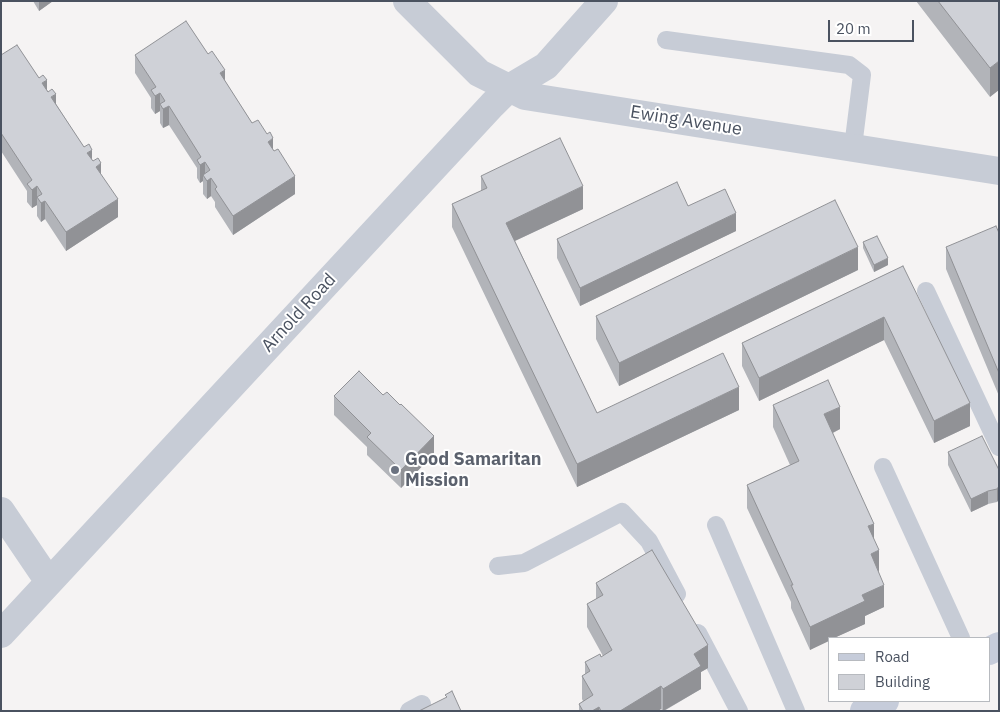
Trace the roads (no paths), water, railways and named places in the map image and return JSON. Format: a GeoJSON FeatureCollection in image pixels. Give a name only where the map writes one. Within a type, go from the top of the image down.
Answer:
{"type":"FeatureCollection","features":[{"type":"Feature","properties":{"kind":"main road"},"geometry":{"type":"LineString","coordinates":[[864,711],[883,702]]}},
{"type":"Feature","properties":{"kind":"street","name":"Ewing Avenue"},"geometry":{"type":"LineString","coordinates":[[407,1],[479,72],[524,96],[999,171]]}},
{"type":"Feature","properties":{"kind":"street","name":"Arnold Road"},"geometry":{"type":"LineString","coordinates":[[1,634],[492,105],[509,88],[546,66],[604,1]]}},
{"type":"Feature","properties":{"kind":"street"},"geometry":{"type":"LineString","coordinates":[[1,510],[48,582]]}},
{"type":"Feature","properties":{"kind":"lane"},"geometry":{"type":"LineString","coordinates":[[666,40],[848,65],[862,75],[853,147]]}},
{"type":"Feature","properties":{"kind":"lane"},"geometry":{"type":"LineString","coordinates":[[926,292],[999,447]]}},
{"type":"Feature","properties":{"kind":"lane"},"geometry":{"type":"LineString","coordinates":[[883,467],[961,637]]}},
{"type":"Feature","properties":{"kind":"lane"},"geometry":{"type":"LineString","coordinates":[[498,566],[524,563],[622,512],[649,541],[739,711]]}},
{"type":"Feature","properties":{"kind":"lane"},"geometry":{"type":"LineString","coordinates":[[716,526],[796,711]]}},
{"type":"Feature","properties":{"kind":"place","name":"Good Samaritan Mission"},"geometry":{"type":"Point","coordinates":[395,470]}}]}
